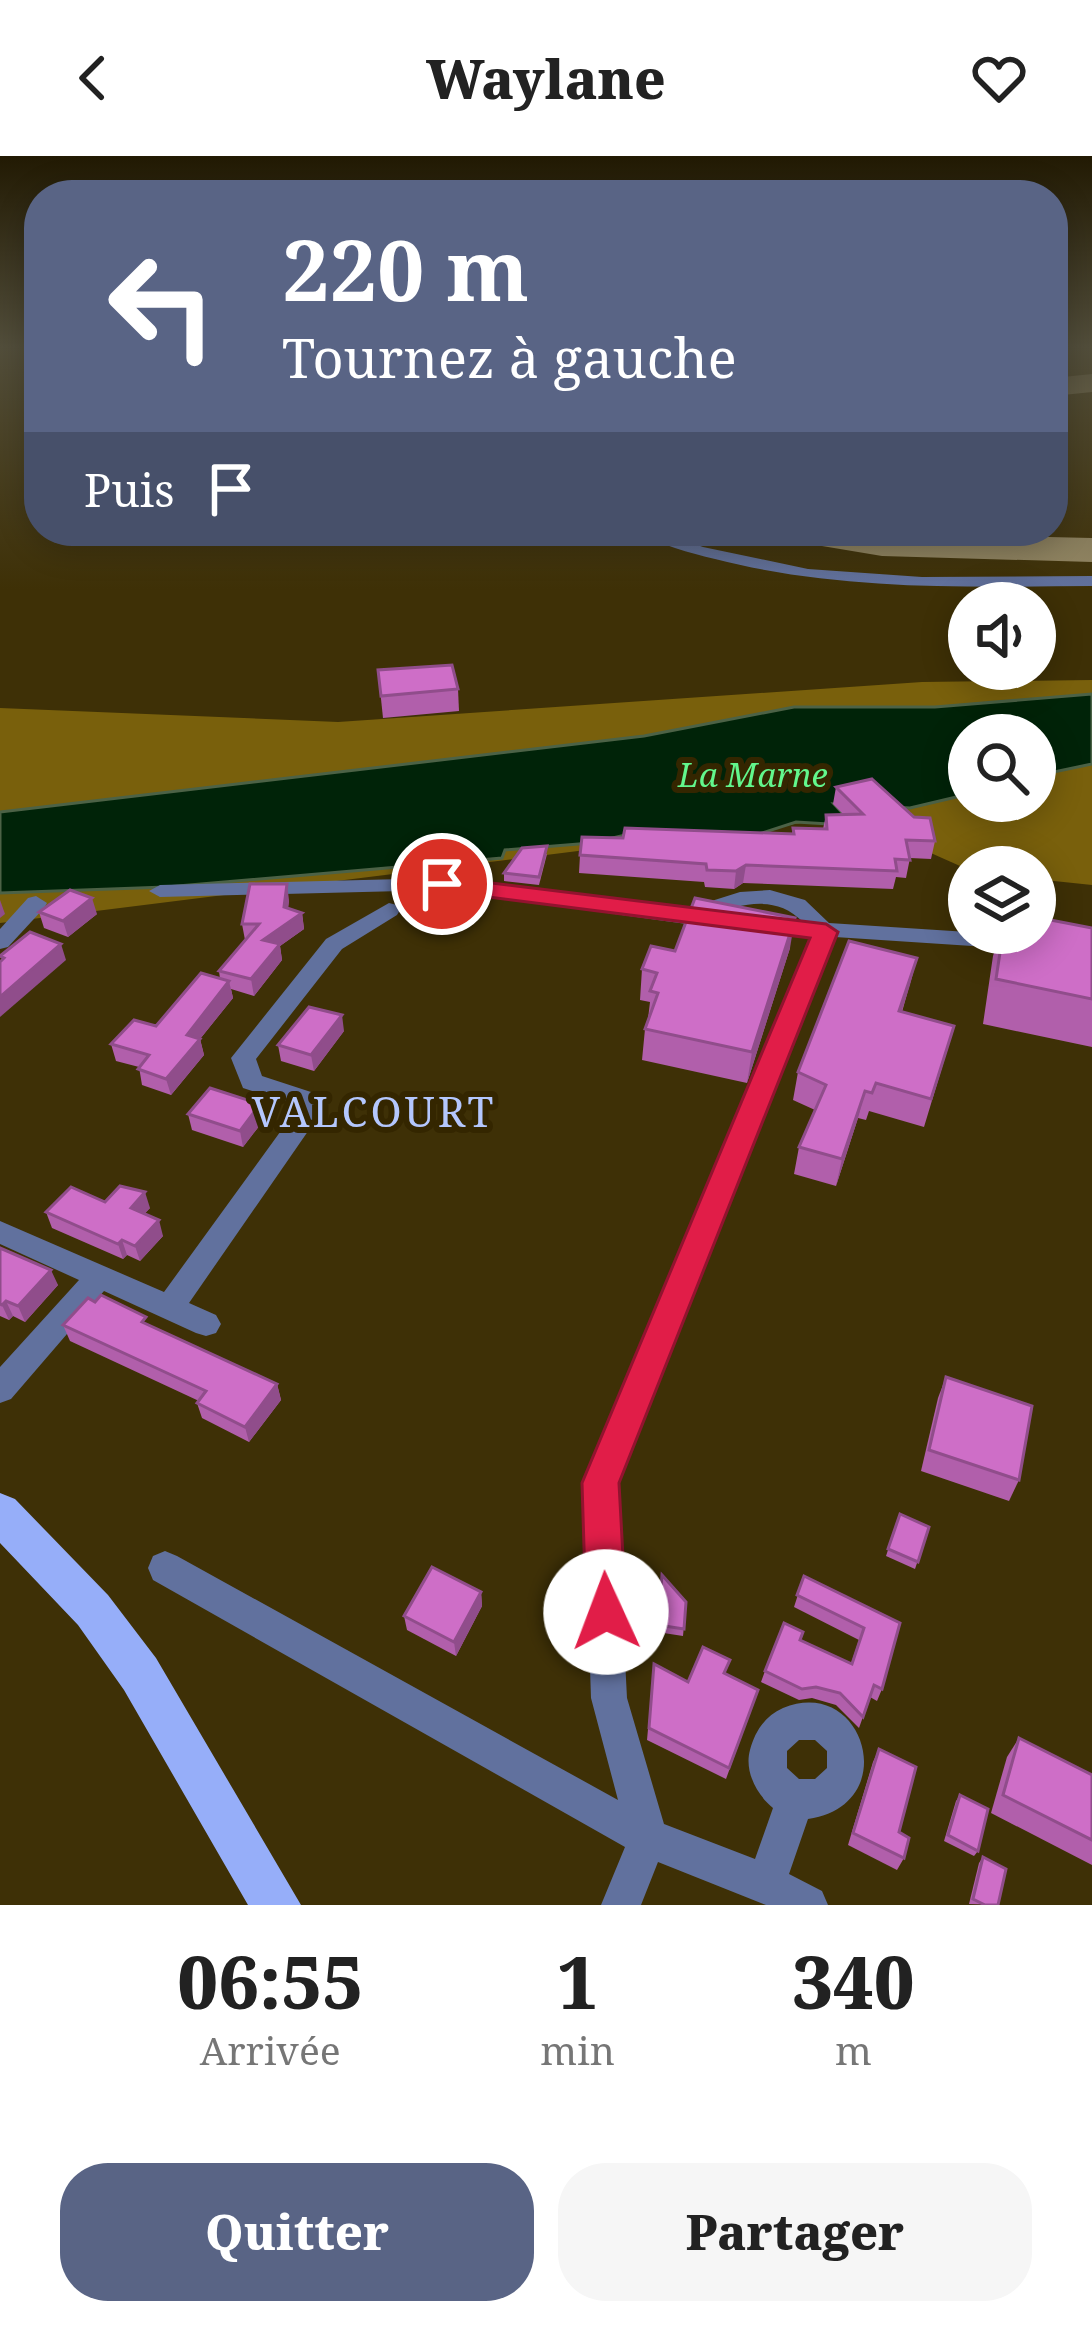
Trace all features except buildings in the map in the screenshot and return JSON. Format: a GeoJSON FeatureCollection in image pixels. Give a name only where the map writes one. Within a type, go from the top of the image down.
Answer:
{"type":"FeatureCollection","features":[{"type":"Feature","properties":{"kind":"main road"},"geometry":{"type":"LineString","coordinates":[[0,1513],[93,1610],[140,1674],[262,1892]]}},
{"type":"Feature","properties":{"kind":"street"},"geometry":{"type":"LineString","coordinates":[[690,546],[751,566],[935,582],[1092,581]]}},
{"type":"Feature","properties":{"kind":"street"},"geometry":{"type":"LineString","coordinates":[[160,891],[442,884],[684,917],[745,898],[770,896],[801,908],[826,932],[1092,947]]}},
{"type":"Feature","properties":{"kind":"street"},"geometry":{"type":"LineString","coordinates":[[0,942],[36,903]]}},
{"type":"Feature","properties":{"kind":"street"},"geometry":{"type":"LineString","coordinates":[[170,1308],[309,1111],[302,1098],[252,1082],[243,1058],[334,944],[389,910]]}},
{"type":"Feature","properties":{"kind":"street"},"geometry":{"type":"LineString","coordinates":[[621,1905],[648,1838],[609,1698],[600,1483],[826,932]]}},
{"type":"Feature","properties":{"kind":"street"},"geometry":{"type":"LineString","coordinates":[[0,1232],[206,1324]]}},
{"type":"Feature","properties":{"kind":"street"},"geometry":{"type":"LineString","coordinates":[[0,1389],[98,1277]]}},
{"type":"Feature","properties":{"kind":"street"},"geometry":{"type":"LineString","coordinates":[[165,1568],[648,1838],[766,1883],[808,1905]]}},
{"type":"Feature","properties":{"kind":"street"},"geometry":{"type":"LineString","coordinates":[[766,1883],[796,1798]]}},
{"type":"Feature","properties":{"kind":"shaded area"},"geometry":{"type":"Polygon","coordinates":[[[1056,680],[1092,680],[1092,885],[1056,881],[1056,846],[948,846],[948,861],[850,817],[0,923],[0,708],[338,722],[922,682],[948,682],[948,690],[1056,690],[1056,680]]]}},
{"type":"Feature","properties":{"kind":"water","name":"La Marne"},"geometry":{"type":"Polygon","coordinates":[[[1092,694],[1092,764],[1056,772],[1056,714],[948,714],[948,799],[910,808],[834,804],[848,819],[829,824],[796,822],[759,834],[634,833],[591,843],[505,850],[502,858],[166,887],[0,893],[0,812],[644,736],[794,707],[935,707],[1092,694]]]}},
{"type":"Feature","properties":{"kind":"taxiway"},"geometry":{"type":"LineString","coordinates":[[952,546],[1092,550]]}},
{"type":"Feature","properties":{"kind":"district","name":"VALCOURT"},"geometry":{"type":"Point","coordinates":[374,1112]}},
{"type":"Feature","properties":{"kind":"route"},"geometry":{"type":"LineString","coordinates":[[442,884],[826,932],[600,1483],[606,1612]]}}]}
